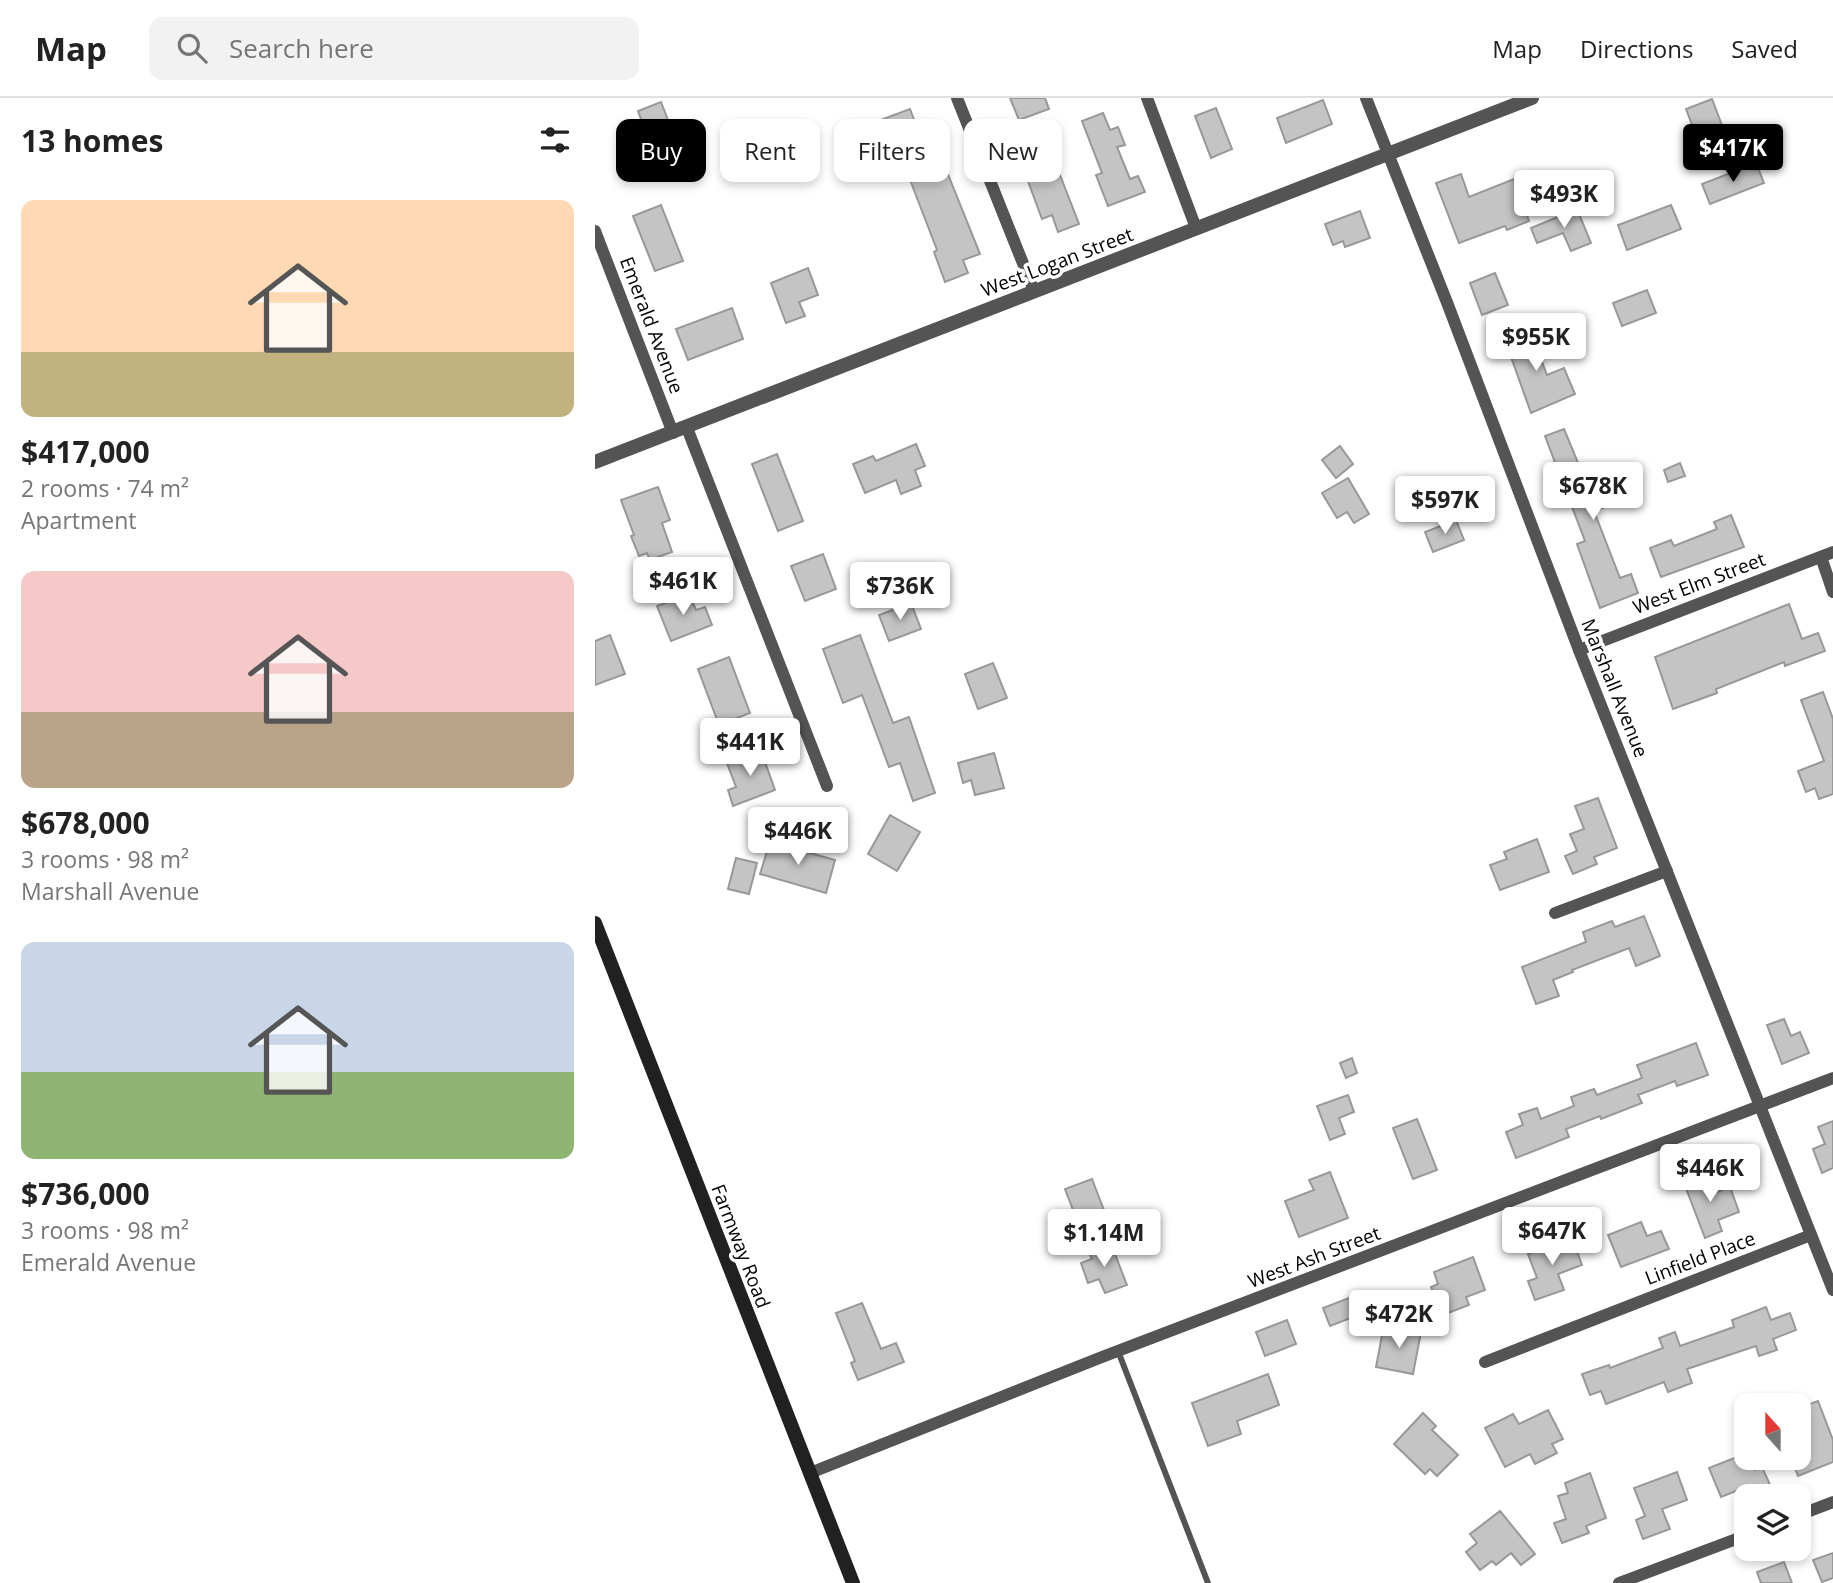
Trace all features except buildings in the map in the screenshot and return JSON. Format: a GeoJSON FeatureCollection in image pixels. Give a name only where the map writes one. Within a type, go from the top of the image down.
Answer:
{"type":"FeatureCollection","features":[{"type":"Feature","properties":{"kind":"main road","name":"Farmway Road"},"geometry":{"type":"LineString","coordinates":[[595,923],[853,1583]]}},
{"type":"Feature","properties":{"kind":"street"},"geometry":{"type":"LineString","coordinates":[[957,98],[1034,291]]}},
{"type":"Feature","properties":{"kind":"street"},"geometry":{"type":"LineString","coordinates":[[1147,98],[1196,228]]}},
{"type":"Feature","properties":{"kind":"street","name":"Marshall Avenue"},"geometry":{"type":"LineString","coordinates":[[1366,98],[1579,650],[1833,1290]]}},
{"type":"Feature","properties":{"kind":"street","name":"West Logan Street"},"geometry":{"type":"LineString","coordinates":[[595,462],[1532,98]]}},
{"type":"Feature","properties":{"kind":"street","name":"Emerald Avenue"},"geometry":{"type":"LineString","coordinates":[[595,231],[827,786]]}},
{"type":"Feature","properties":{"kind":"street"},"geometry":{"type":"LineString","coordinates":[[1827,555],[1833,592]]}},
{"type":"Feature","properties":{"kind":"street","name":"West Elm Street"},"geometry":{"type":"LineString","coordinates":[[1579,650],[1827,555]]}},
{"type":"Feature","properties":{"kind":"street"},"geometry":{"type":"LineString","coordinates":[[1555,913],[1667,871]]}},
{"type":"Feature","properties":{"kind":"street","name":"West Ash Street"},"geometry":{"type":"LineString","coordinates":[[810,1473],[1118,1351],[1833,1079]]}},
{"type":"Feature","properties":{"kind":"street","name":"Linfield Place"},"geometry":{"type":"LineString","coordinates":[[1485,1362],[1811,1235]]}},
{"type":"Feature","properties":{"kind":"street"},"geometry":{"type":"LineString","coordinates":[[1811,1510],[1833,1502]]}},
{"type":"Feature","properties":{"kind":"street"},"geometry":{"type":"LineString","coordinates":[[1619,1583],[1734,1540]]}},
{"type":"Feature","properties":{"kind":"lane"},"geometry":{"type":"LineString","coordinates":[[1118,1351],[1208,1583]]}}]}
